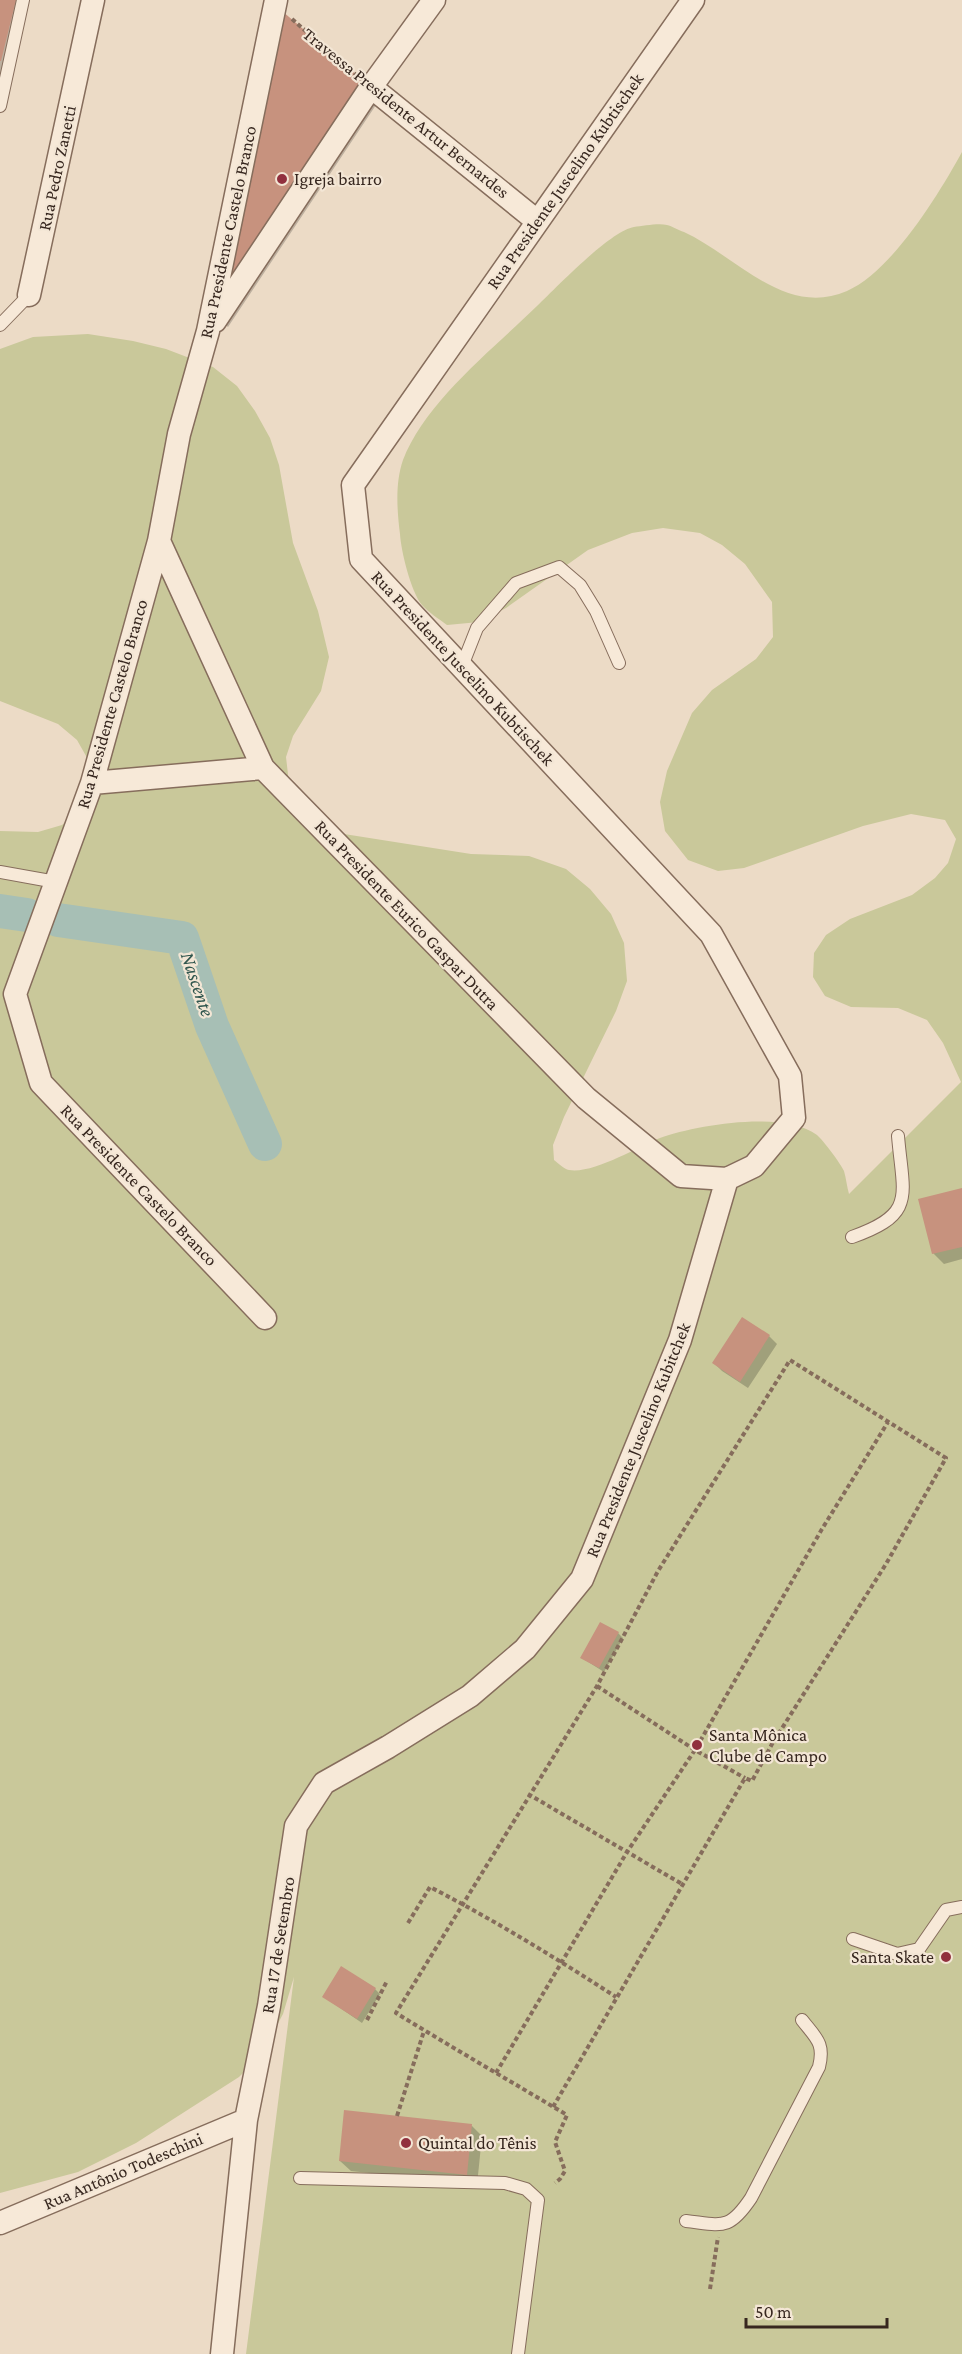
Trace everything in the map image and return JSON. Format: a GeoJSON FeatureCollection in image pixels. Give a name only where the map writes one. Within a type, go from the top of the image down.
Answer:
{"type":"FeatureCollection","features":[{"type":"Feature","properties":{"kind":"street","name":"Rua Pedro Zanetti"},"geometry":{"type":"LineString","coordinates":[[29,295],[93,0]]}},
{"type":"Feature","properties":{"kind":"street"},"geometry":{"type":"LineString","coordinates":[[208,331],[371,87],[434,0]]}},
{"type":"Feature","properties":{"kind":"street","name":"Rua Presidente Juscelino Kubtischek"},"geometry":{"type":"LineString","coordinates":[[681,1176],[727,1179],[754,1166],[794,1118],[790,1076],[711,934],[361,560],[353,485],[693,0]]}},
{"type":"Feature","properties":{"kind":"street","name":"Rua Presidente Castelo Branco"},"geometry":{"type":"LineString","coordinates":[[265,1318],[41,1083],[15,994],[92,783],[159,541],[179,434],[208,331],[275,2]]}},
{"type":"Feature","properties":{"kind":"street","name":"Travessa Presidente Artur Bernardes"},"geometry":{"type":"LineString","coordinates":[[371,87],[537,221]]}},
{"type":"Feature","properties":{"kind":"street","name":"Rua Presidente Eurico Gaspar Dutra"},"geometry":{"type":"LineString","coordinates":[[159,541],[263,768],[585,1098],[681,1176]]}},
{"type":"Feature","properties":{"kind":"street"},"geometry":{"type":"LineString","coordinates":[[92,783],[263,768]]}},
{"type":"Feature","properties":{"kind":"street","name":"Rua Presidente Juscelino Kubitchek"},"geometry":{"type":"LineString","coordinates":[[525,1648],[582,1579],[680,1340],[727,1179]]}},
{"type":"Feature","properties":{"kind":"street","name":"Rua 17 de Setembro"},"geometry":{"type":"LineString","coordinates":[[222,2354],[246,2120],[269,2006],[296,1826],[324,1784],[470,1696],[525,1648]]}},
{"type":"Feature","properties":{"kind":"street","name":"Rua Antônio Todeschini"},"geometry":{"type":"LineString","coordinates":[[0,2223],[246,2120]]}},
{"type":"Feature","properties":{"kind":"lane"},"geometry":{"type":"LineString","coordinates":[[0,106],[23,0]]}},
{"type":"Feature","properties":{"kind":"lane","name":"Rua Pedro Zanetti"},"geometry":{"type":"LineString","coordinates":[[0,325],[29,295]]}},
{"type":"Feature","properties":{"kind":"lane"},"geometry":{"type":"LineString","coordinates":[[462,666],[477,628],[516,583],[559,567],[580,585],[596,611],[619,663]]}},
{"type":"Feature","properties":{"kind":"lane"},"geometry":{"type":"LineString","coordinates":[[0,872],[56,882]]}},
{"type":"Feature","properties":{"kind":"lane"},"geometry":{"type":"LineString","coordinates":[[852,1237],[874,1229],[894,1217],[903,1200],[898,1136]]}},
{"type":"Feature","properties":{"kind":"lane"},"geometry":{"type":"LineString","coordinates":[[853,1940],[897,1954],[919,1949],[946,1910],[962,1907]]}},
{"type":"Feature","properties":{"kind":"lane"},"geometry":{"type":"LineString","coordinates":[[687,2221],[730,2223],[740,2215],[751,2198],[819,2067],[822,2052],[818,2041],[802,2020]]}},
{"type":"Feature","properties":{"kind":"lane"},"geometry":{"type":"LineString","coordinates":[[300,2178],[505,2183],[526,2189],[538,2200],[518,2354]]}},
{"type":"Feature","properties":{"kind":"path","name":"Travessa Presidente Artur Bernardes"},"geometry":{"type":"LineString","coordinates":[[275,2],[371,87]]}},
{"type":"Feature","properties":{"kind":"path"},"geometry":{"type":"LineString","coordinates":[[555,2183],[565,2171],[555,2142],[567,2115],[396,2013],[528,1794],[597,1686],[658,1571],[790,1360],[946,1458],[886,1564],[772,1744],[752,1781],[696,1750],[597,1686]]}},
{"type":"Feature","properties":{"kind":"path"},"geometry":{"type":"LineString","coordinates":[[496,2073],[627,1852],[696,1750],[822,1529],[888,1422]]}},
{"type":"Feature","properties":{"kind":"path"},"geometry":{"type":"LineString","coordinates":[[553,2107],[745,1778]]}},
{"type":"Feature","properties":{"kind":"path"},"geometry":{"type":"LineString","coordinates":[[528,1794],[682,1884]]}},
{"type":"Feature","properties":{"kind":"path"},"geometry":{"type":"LineString","coordinates":[[408,1923],[430,1887],[562,1962],[616,1997]]}},
{"type":"Feature","properties":{"kind":"path"},"geometry":{"type":"LineString","coordinates":[[367,2020],[387,1981]]}},
{"type":"Feature","properties":{"kind":"path"},"geometry":{"type":"LineString","coordinates":[[397,2116],[424,2031]]}},
{"type":"Feature","properties":{"kind":"path"},"geometry":{"type":"LineString","coordinates":[[710,2289],[719,2224]]}},
{"type":"Feature","properties":{"kind":"green space"},"geometry":{"type":"Polygon","coordinates":[[[962,152],[962,2354],[246,2354],[294,1977],[283,2014],[261,2055],[239,2077],[136,2143],[78,2172],[0,2193],[0,831],[38,832],[62,825],[84,805],[90,763],[77,740],[58,724],[0,701],[0,349],[33,337],[88,334],[133,341],[166,349],[213,367],[237,386],[255,411],[270,438],[279,465],[293,543],[318,611],[329,657],[321,691],[293,736],[286,757],[289,783],[326,825],[344,834],[471,854],[529,856],[566,869],[590,889],[611,914],[624,943],[627,981],[616,1011],[564,1117],[553,1145],[554,1160],[569,1170],[579,1170],[603,1164],[676,1133],[740,1122],[784,1123],[802,1127],[820,1138],[844,1171],[849,1194],[961,1082],[943,1043],[927,1020],[898,1008],[851,1007],[825,996],[813,977],[814,953],[826,935],[850,919],[912,895],[935,878],[948,863],[956,839],[945,820],[911,814],[863,826],[744,868],[718,871],[688,860],[665,831],[660,802],[667,771],[692,713],[712,690],[756,659],[773,637],[772,602],[745,564],[722,545],[700,533],[663,528],[632,533],[588,550],[506,608],[479,622],[447,625],[422,605],[410,581],[401,541],[398,487],[403,460],[413,438],[443,397],[481,358],[611,238],[634,227],[659,224],[669,226],[684,232],[782,291],[803,297],[824,297],[847,291],[881,267],[913,230],[941,189],[962,152]]]}},
{"type":"Feature","properties":{"kind":"building"},"geometry":{"type":"Polygon","coordinates":[[[0,0],[16,0],[1,61],[0,61],[0,0]]]}},
{"type":"Feature","properties":{"kind":"building"},"geometry":{"type":"Polygon","coordinates":[[[275,5],[371,87],[217,318],[275,5]]]}},
{"type":"Feature","properties":{"kind":"building"},"geometry":{"type":"Polygon","coordinates":[[[962,1188],[962,1247],[932,1254],[918,1199],[962,1188]]]}},
{"type":"Feature","properties":{"kind":"building"},"geometry":{"type":"Polygon","coordinates":[[[742,1317],[770,1335],[740,1382],[712,1363],[742,1317]]]}},
{"type":"Feature","properties":{"kind":"building"},"geometry":{"type":"Polygon","coordinates":[[[600,1622],[619,1632],[599,1668],[580,1658],[600,1622]]]}},
{"type":"Feature","properties":{"kind":"building"},"geometry":{"type":"Polygon","coordinates":[[[341,1966],[376,1988],[357,2019],[322,1997],[341,1966]]]}},
{"type":"Feature","properties":{"kind":"building","name":"Quintal do Tênis"},"geometry":{"type":"Polygon","coordinates":[[[344,2110],[472,2124],[467,2175],[339,2161],[344,2110]]]}},
{"type":"Feature","properties":{"kind":"waterway","name":"Nascente"},"geometry":{"type":"LineString","coordinates":[[0,911],[27,915]]}},
{"type":"Feature","properties":{"kind":"waterway","name":"Nascente"},"geometry":{"type":"LineString","coordinates":[[58,920],[182,938],[212,1026],[265,1144]]}},
{"type":"Feature","properties":{"kind":"place","name":"Igreja bairro"},"geometry":{"type":"Point","coordinates":[282,179]}},
{"type":"Feature","properties":{"kind":"place","name":"Santa Mônica Clube de Campo"},"geometry":{"type":"Point","coordinates":[697,1745]}},
{"type":"Feature","properties":{"kind":"place","name":"Santa Skate"},"geometry":{"type":"Point","coordinates":[946,1957]}},
{"type":"Feature","properties":{"kind":"place","name":"Quintal do Tênis"},"geometry":{"type":"Point","coordinates":[406,2143]}}]}
